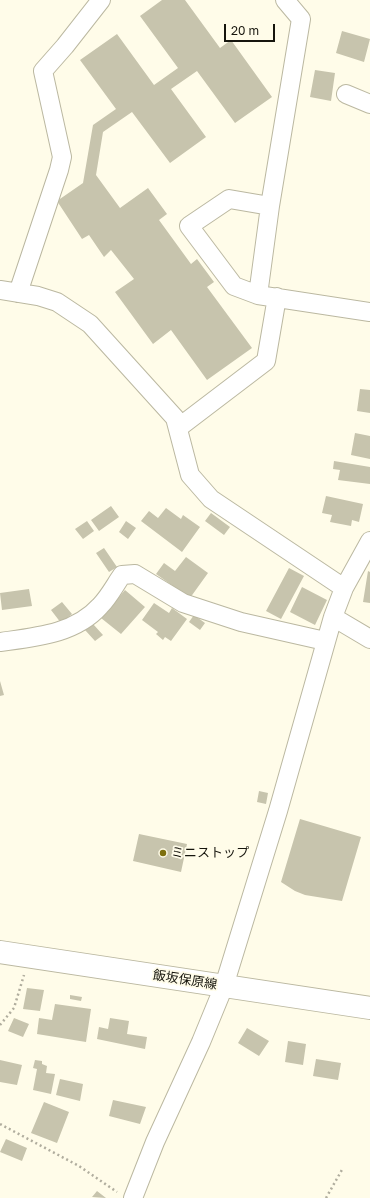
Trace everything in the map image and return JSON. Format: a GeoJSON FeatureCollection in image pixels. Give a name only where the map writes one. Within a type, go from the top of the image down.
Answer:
{"type":"FeatureCollection","features":[{"type":"Feature","properties":{"kind":"main road","name":"飯坂保原線"},"geometry":{"type":"LineString","coordinates":[[0,952],[370,1008]]}},
{"type":"Feature","properties":{"kind":"street"},"geometry":{"type":"LineString","coordinates":[[18,293],[62,158],[43,71],[65,46],[101,0]]}},
{"type":"Feature","properties":{"kind":"street"},"geometry":{"type":"LineString","coordinates":[[258,295],[270,206],[301,19],[284,0]]}},
{"type":"Feature","properties":{"kind":"street"},"geometry":{"type":"LineString","coordinates":[[346,94],[370,104]]}},
{"type":"Feature","properties":{"kind":"street"},"geometry":{"type":"LineString","coordinates":[[270,206],[229,199],[189,226],[234,286],[258,295],[370,312]]}},
{"type":"Feature","properties":{"kind":"street"},"geometry":{"type":"LineString","coordinates":[[0,290],[38,296],[56,302],[90,324],[175,418],[190,475],[212,499],[344,588]]}},
{"type":"Feature","properties":{"kind":"street"},"geometry":{"type":"LineString","coordinates":[[178,428],[266,361],[277,297]]}},
{"type":"Feature","properties":{"kind":"street"},"geometry":{"type":"LineString","coordinates":[[126,1196],[155,1142],[201,1042],[224,986],[278,811],[325,641],[344,588],[370,541]]}},
{"type":"Feature","properties":{"kind":"street"},"geometry":{"type":"LineString","coordinates":[[0,642],[42,636],[80,624],[101,606],[122,575],[135,574],[183,603],[241,622],[325,641]]}},
{"type":"Feature","properties":{"kind":"street"},"geometry":{"type":"LineString","coordinates":[[333,617],[370,639]]}},
{"type":"Feature","properties":{"kind":"path"},"geometry":{"type":"LineString","coordinates":[[0,1025],[14,1008],[20,986],[32,956]]}},
{"type":"Feature","properties":{"kind":"path"},"geometry":{"type":"LineString","coordinates":[[0,1124],[79,1166],[126,1196]]}},
{"type":"Feature","properties":{"kind":"path"},"geometry":{"type":"LineString","coordinates":[[326,1198],[344,1168]]}},
{"type":"Feature","properties":{"kind":"building"},"geometry":{"type":"Polygon","coordinates":[[[162,0],[185,0],[220,48],[231,40],[272,97],[235,123],[197,71],[171,89],[206,137],[170,163],[132,112],[103,132],[96,175],[120,208],[148,188],[167,214],[159,220],[191,264],[197,259],[214,282],[207,287],[252,348],[207,380],[171,330],[153,344],[115,292],[134,279],[111,250],[104,257],[89,235],[82,239],[57,201],[83,183],[93,125],[116,109],[80,60],[117,34],[154,85],[178,68],[140,16],[162,0]]]}},
{"type":"Feature","properties":{"kind":"building"},"geometry":{"type":"Polygon","coordinates":[[[342,31],[370,39],[364,62],[336,53],[342,31]]]}},
{"type":"Feature","properties":{"kind":"building"},"geometry":{"type":"Polygon","coordinates":[[[315,70],[335,73],[331,101],[310,97],[315,70]]]}},
{"type":"Feature","properties":{"kind":"building"},"geometry":{"type":"Polygon","coordinates":[[[360,389],[370,390],[370,413],[357,411],[360,389]]]}},
{"type":"Feature","properties":{"kind":"building"},"geometry":{"type":"Polygon","coordinates":[[[355,433],[370,436],[370,459],[351,455],[355,433]]]}},
{"type":"Feature","properties":{"kind":"building"},"geometry":{"type":"Polygon","coordinates":[[[334,461],[370,467],[370,484],[338,480],[340,470],[333,469],[334,461]]]}},
{"type":"Feature","properties":{"kind":"building"},"geometry":{"type":"Polygon","coordinates":[[[326,496],[363,504],[359,522],[352,520],[351,526],[330,522],[332,515],[322,513],[326,496]]]}},
{"type":"Feature","properties":{"kind":"building"},"geometry":{"type":"Polygon","coordinates":[[[111,506],[119,517],[99,531],[91,520],[111,506]]]}},
{"type":"Feature","properties":{"kind":"building"},"geometry":{"type":"Polygon","coordinates":[[[166,508],[181,519],[183,515],[200,527],[182,552],[141,521],[149,511],[158,518],[166,508]]]}},
{"type":"Feature","properties":{"kind":"building"},"geometry":{"type":"Polygon","coordinates":[[[211,513],[230,527],[224,535],[205,521],[211,513]]]}},
{"type":"Feature","properties":{"kind":"building"},"geometry":{"type":"Polygon","coordinates":[[[87,521],[94,531],[83,539],[75,529],[87,521]]]}},
{"type":"Feature","properties":{"kind":"building"},"geometry":{"type":"Polygon","coordinates":[[[126,521],[136,528],[128,539],[119,532],[126,521]]]}},
{"type":"Feature","properties":{"kind":"building"},"geometry":{"type":"Polygon","coordinates":[[[104,548],[117,567],[109,572],[96,553],[104,548]]]}},
{"type":"Feature","properties":{"kind":"building"},"geometry":{"type":"Polygon","coordinates":[[[186,557],[208,573],[190,598],[156,574],[164,563],[175,571],[186,557]]]}},
{"type":"Feature","properties":{"kind":"building"},"geometry":{"type":"Polygon","coordinates":[[[289,568],[304,576],[281,619],[266,611],[289,568]]]}},
{"type":"Feature","properties":{"kind":"building"},"geometry":{"type":"Polygon","coordinates":[[[368,571],[370,572],[370,603],[363,602],[368,571]]]}},
{"type":"Feature","properties":{"kind":"building"},"geometry":{"type":"Polygon","coordinates":[[[302,587],[327,600],[315,625],[290,612],[302,587]]]}},
{"type":"Feature","properties":{"kind":"building"},"geometry":{"type":"Polygon","coordinates":[[[29,589],[32,606],[2,610],[0,593],[29,589]]]}},
{"type":"Feature","properties":{"kind":"building"},"geometry":{"type":"Polygon","coordinates":[[[125,590],[145,607],[121,634],[101,618],[125,590]]]}},
{"type":"Feature","properties":{"kind":"building"},"geometry":{"type":"Polygon","coordinates":[[[62,602],[72,614],[61,623],[51,610],[62,602]]]}},
{"type":"Feature","properties":{"kind":"building"},"geometry":{"type":"Polygon","coordinates":[[[154,603],[169,613],[172,608],[187,619],[171,641],[165,637],[163,640],[156,634],[158,632],[142,620],[154,603]]]}},
{"type":"Feature","properties":{"kind":"building"},"geometry":{"type":"Polygon","coordinates":[[[194,615],[205,623],[200,630],[189,622],[194,615]]]}},
{"type":"Feature","properties":{"kind":"building"},"geometry":{"type":"Polygon","coordinates":[[[93,624],[103,635],[95,641],[85,630],[93,624]]]}},
{"type":"Feature","properties":{"kind":"building"},"geometry":{"type":"Polygon","coordinates":[[[0,681],[4,695],[0,696],[0,681]]]}},
{"type":"Feature","properties":{"kind":"building"},"geometry":{"type":"Polygon","coordinates":[[[259,791],[268,793],[266,804],[257,802],[259,791]]]}},
{"type":"Feature","properties":{"kind":"building"},"geometry":{"type":"Polygon","coordinates":[[[300,819],[361,837],[342,901],[305,895],[295,891],[281,882],[300,819]]]}},
{"type":"Feature","properties":{"kind":"building"},"geometry":{"type":"Polygon","coordinates":[[[139,834],[187,844],[181,872],[133,861],[139,834]]]}},
{"type":"Feature","properties":{"kind":"building"},"geometry":{"type":"Polygon","coordinates":[[[27,988],[44,990],[40,1011],[23,1009],[27,988]]]}},
{"type":"Feature","properties":{"kind":"building"},"geometry":{"type":"Polygon","coordinates":[[[70,995],[82,997],[81,1001],[70,999],[70,995]]]}},
{"type":"Feature","properties":{"kind":"building"},"geometry":{"type":"Polygon","coordinates":[[[55,1004],[91,1009],[86,1042],[37,1034],[39,1018],[52,1020],[55,1004]]]}},
{"type":"Feature","properties":{"kind":"building"},"geometry":{"type":"Polygon","coordinates":[[[14,1018],[29,1024],[23,1037],[8,1031],[14,1018]]]}},
{"type":"Feature","properties":{"kind":"building"},"geometry":{"type":"Polygon","coordinates":[[[110,1018],[129,1021],[127,1034],[147,1037],[145,1049],[97,1039],[99,1027],[108,1029],[110,1018]]]}},
{"type":"Feature","properties":{"kind":"building"},"geometry":{"type":"Polygon","coordinates":[[[247,1028],[269,1041],[259,1056],[238,1043],[247,1028]]]}},
{"type":"Feature","properties":{"kind":"building"},"geometry":{"type":"Polygon","coordinates":[[[288,1041],[306,1044],[303,1065],[285,1062],[288,1041]]]}},
{"type":"Feature","properties":{"kind":"building"},"geometry":{"type":"Polygon","coordinates":[[[316,1059],[341,1063],[338,1080],[313,1076],[316,1059]]]}},
{"type":"Feature","properties":{"kind":"building"},"geometry":{"type":"Polygon","coordinates":[[[0,1060],[22,1065],[17,1085],[0,1082],[0,1060]]]}},
{"type":"Feature","properties":{"kind":"building"},"geometry":{"type":"Polygon","coordinates":[[[35,1060],[42,1061],[42,1064],[47,1066],[46,1073],[55,1074],[51,1094],[33,1090],[37,1069],[33,1068],[35,1060]]]}},
{"type":"Feature","properties":{"kind":"building"},"geometry":{"type":"Polygon","coordinates":[[[60,1079],[83,1084],[80,1101],[56,1095],[60,1079]]]}},
{"type":"Feature","properties":{"kind":"building"},"geometry":{"type":"Polygon","coordinates":[[[113,1100],[146,1107],[140,1124],[109,1116],[113,1100]]]}},
{"type":"Feature","properties":{"kind":"building"},"geometry":{"type":"Polygon","coordinates":[[[44,1102],[69,1112],[57,1143],[31,1133],[44,1102]]]}},
{"type":"Feature","properties":{"kind":"building"},"geometry":{"type":"Polygon","coordinates":[[[6,1139],[27,1148],[22,1161],[0,1152],[6,1139]]]}},
{"type":"Feature","properties":{"kind":"building"},"geometry":{"type":"Polygon","coordinates":[[[97,1191],[106,1198],[92,1197],[97,1191]]]}},
{"type":"Feature","properties":{"kind":"place","name":"ミニストップ"},"geometry":{"type":"Point","coordinates":[163,853]}}]}
